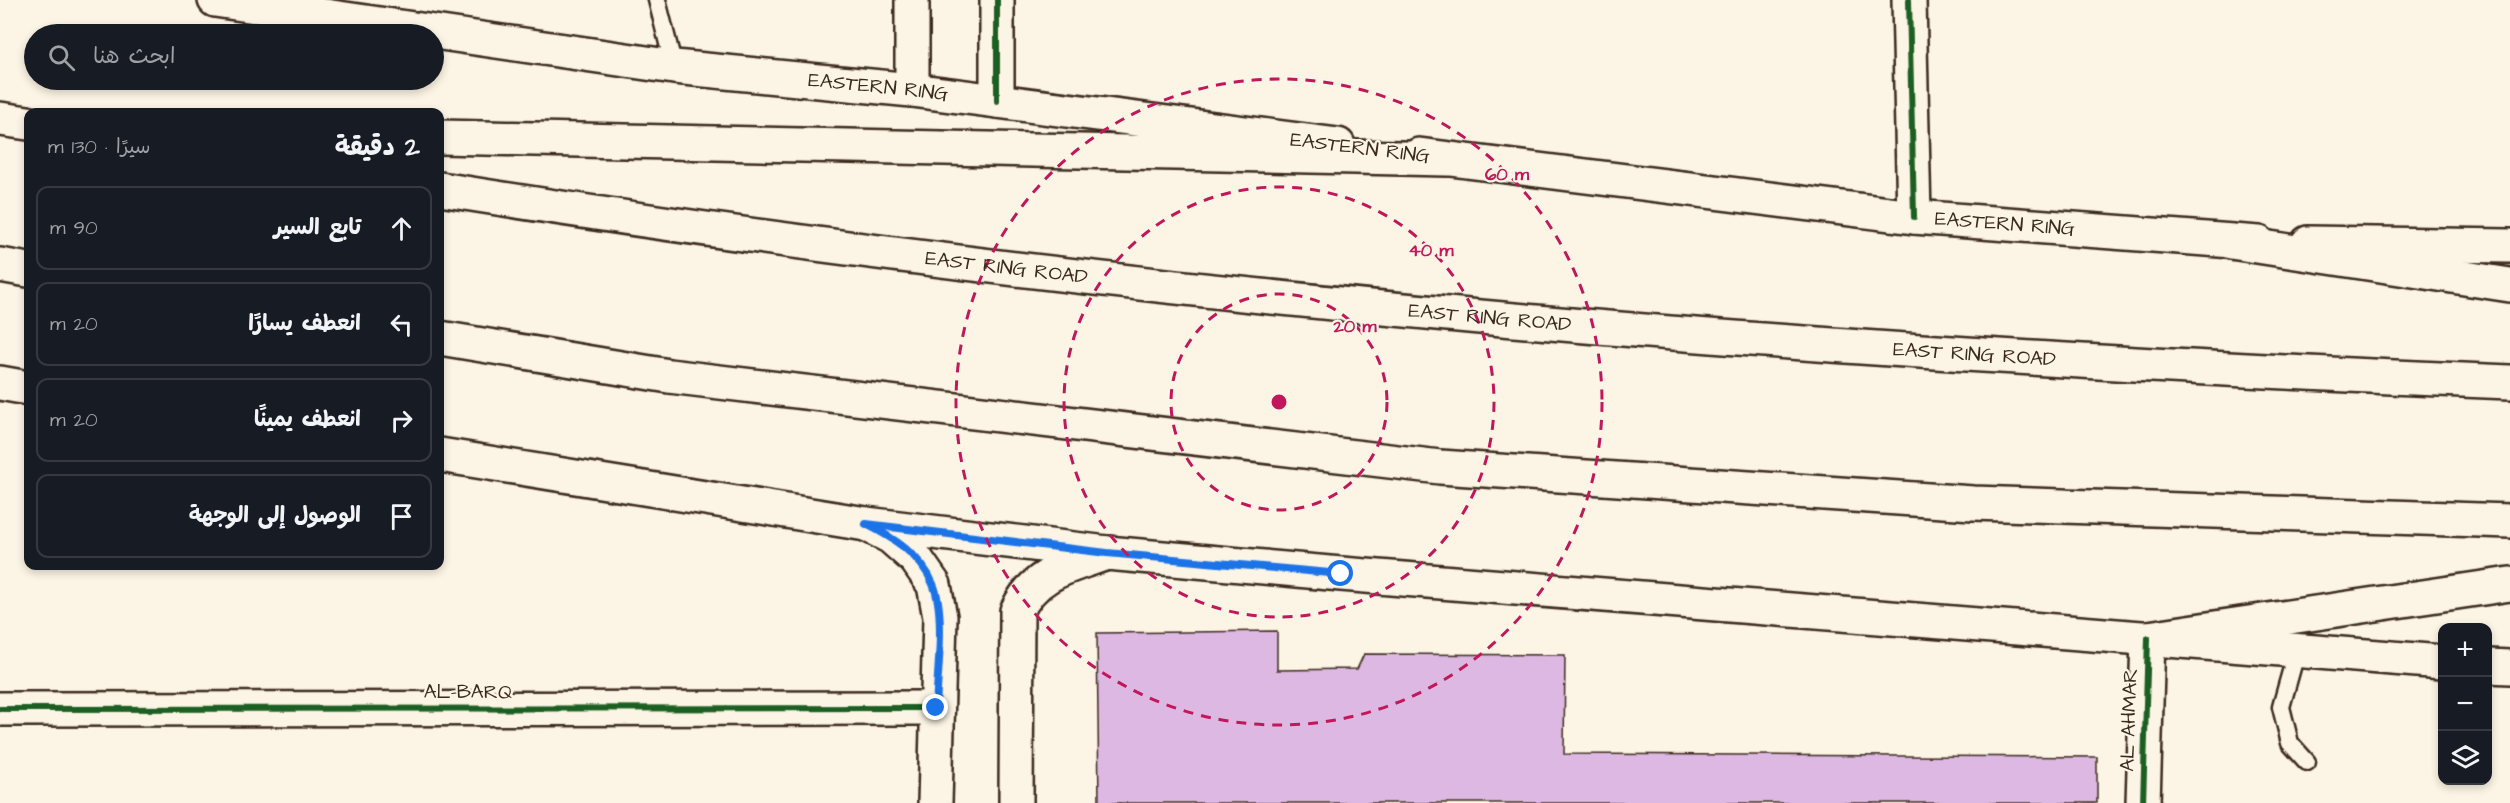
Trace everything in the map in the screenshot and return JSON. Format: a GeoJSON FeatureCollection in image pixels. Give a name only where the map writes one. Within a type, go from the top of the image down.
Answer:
{"type":"FeatureCollection","features":[{"type":"Feature","properties":{"kind":"main road","name":"EASTERN RING"},"geometry":{"type":"LineString","coordinates":[[215,0],[322,8],[417,24]]}},
{"type":"Feature","properties":{"kind":"main road"},"geometry":{"type":"LineString","coordinates":[[912,0],[912,90]]}},
{"type":"Feature","properties":{"kind":"main road"},"geometry":{"type":"LineString","coordinates":[[997,0],[997,101]]}},
{"type":"Feature","properties":{"kind":"main road"},"geometry":{"type":"LineString","coordinates":[[1909,0],[1914,217]]}},
{"type":"Feature","properties":{"kind":"main road","name":"EASTERN RING"},"geometry":{"type":"LineString","coordinates":[[444,28],[674,67],[912,90],[1914,217],[2231,242],[2510,246]]}},
{"type":"Feature","properties":{"kind":"main road"},"geometry":{"type":"LineString","coordinates":[[0,118],[24,122]]}},
{"type":"Feature","properties":{"kind":"main road"},"geometry":{"type":"LineString","coordinates":[[444,137],[1447,159]]}},
{"type":"Feature","properties":{"kind":"main road","name":"EAST RING ROAD"},"geometry":{"type":"LineString","coordinates":[[444,190],[618,218],[1077,276],[1515,321],[1948,354],[2510,382]]}},
{"type":"Feature","properties":{"kind":"main road"},"geometry":{"type":"LineString","coordinates":[[2231,242],[2510,285]]}},
{"type":"Feature","properties":{"kind":"main road"},"geometry":{"type":"LineString","coordinates":[[0,265],[24,269]]}},
{"type":"Feature","properties":{"kind":"main road"},"geometry":{"type":"LineString","coordinates":[[444,339],[669,376],[1440,467],[1973,503],[2510,521]]}},
{"type":"Feature","properties":{"kind":"main road"},"geometry":{"type":"LineString","coordinates":[[0,383],[24,387]]}},
{"type":"Feature","properties":{"kind":"main road"},"geometry":{"type":"LineString","coordinates":[[444,456],[866,524],[1107,553],[1341,574],[2438,662]]}},
{"type":"Feature","properties":{"kind":"main road"},"geometry":{"type":"LineString","coordinates":[[866,524],[891,537],[916,559],[934,585],[940,617],[935,803]]}},
{"type":"Feature","properties":{"kind":"main road"},"geometry":{"type":"LineString","coordinates":[[1016,803],[1017,611],[1024,596],[1037,582],[1060,569],[1107,553]]}},
{"type":"Feature","properties":{"kind":"main road"},"geometry":{"type":"LineString","coordinates":[[2148,638],[2510,584]]}},
{"type":"Feature","properties":{"kind":"main road","name":"AL AHMAR"},"geometry":{"type":"LineString","coordinates":[[2143,803],[2148,638]]}},
{"type":"Feature","properties":{"kind":"main road"},"geometry":{"type":"LineString","coordinates":[[2492,666],[2510,668]]}},
{"type":"Feature","properties":{"kind":"main road","name":"AL-BARQ"},"geometry":{"type":"LineString","coordinates":[[0,709],[936,708]]}},
{"type":"Feature","properties":{"kind":"lane"},"geometry":{"type":"LineString","coordinates":[[657,0],[674,67]]}},
{"type":"Feature","properties":{"kind":"lane"},"geometry":{"type":"LineString","coordinates":[[2297,650],[2281,706],[2290,743],[2307,762]]}},
{"type":"Feature","properties":{"kind":"building"},"geometry":{"type":"Polygon","coordinates":[[[1277,631],[1277,670],[1357,669],[1364,654],[1565,655],[1564,754],[2097,757],[2097,803],[1099,803],[1097,633],[1277,631]]]}},
{"type":"Feature","properties":{"kind":"cycle path"},"geometry":{"type":"LineString","coordinates":[[997,0],[997,101]]}},
{"type":"Feature","properties":{"kind":"cycle path"},"geometry":{"type":"LineString","coordinates":[[1909,0],[1914,217]]}},
{"type":"Feature","properties":{"kind":"cycle path"},"geometry":{"type":"LineString","coordinates":[[2143,803],[2148,638]]}},
{"type":"Feature","properties":{"kind":"cycle path"},"geometry":{"type":"LineString","coordinates":[[0,709],[936,708]]}},
{"type":"Feature","properties":{"kind":"route"},"geometry":{"type":"LineString","coordinates":[[936,708],[940,617],[934,585],[916,559],[891,537],[866,524],[1107,553],[1341,574]]}}]}
